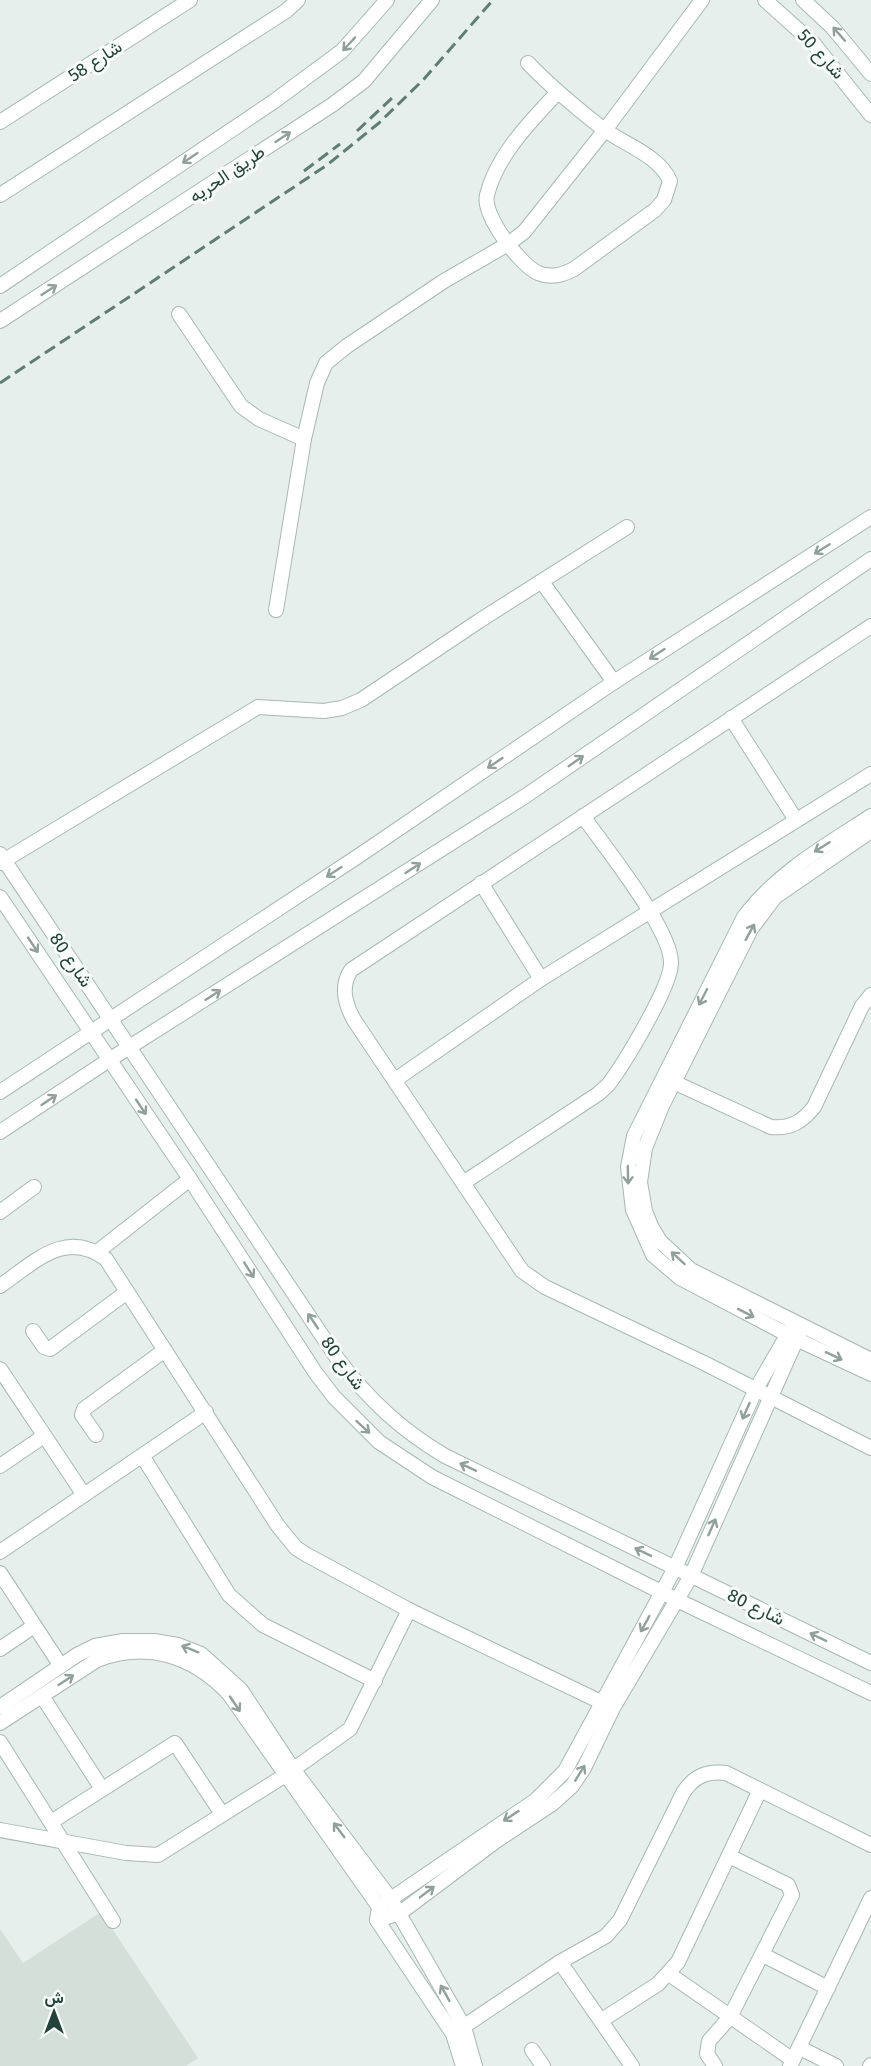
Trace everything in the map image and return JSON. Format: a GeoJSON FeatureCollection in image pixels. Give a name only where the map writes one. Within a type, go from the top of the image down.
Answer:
{"type":"FeatureCollection","features":[{"type":"Feature","properties":{"kind":"street","name":"شارع 58"},"geometry":{"type":"LineString","coordinates":[[2,117],[190,0]]}},
{"type":"Feature","properties":{"kind":"street"},"geometry":{"type":"LineString","coordinates":[[0,195],[286,11],[298,0]]}},
{"type":"Feature","properties":{"kind":"street","name":"طريق الحريه"},"geometry":{"type":"LineString","coordinates":[[0,286],[273,102],[342,51],[387,0]]}},
{"type":"Feature","properties":{"kind":"street","name":"طريق الحريه"},"geometry":{"type":"LineString","coordinates":[[0,321],[332,105],[364,81],[432,0]]}},
{"type":"Feature","properties":{"kind":"street"},"geometry":{"type":"LineString","coordinates":[[276,609],[304,439],[317,383],[326,363],[347,346],[444,281],[508,244],[524,232],[605,130],[702,0]]}},
{"type":"Feature","properties":{"kind":"street","name":"شارع 50"},"geometry":{"type":"LineString","coordinates":[[765,0],[814,44],[871,115]]}},
{"type":"Feature","properties":{"kind":"street","name":"شارع 50"},"geometry":{"type":"LineString","coordinates":[[802,0],[832,27],[871,74]]}},
{"type":"Feature","properties":{"kind":"street"},"geometry":{"type":"LineString","coordinates":[[528,63],[557,93],[605,130],[659,164],[666,172],[670,182],[664,200],[655,210],[574,269],[560,275],[538,273],[521,260],[508,244],[487,208],[489,189],[520,134],[557,93]]}},
{"type":"Feature","properties":{"kind":"street"},"geometry":{"type":"LineString","coordinates":[[179,314],[241,405],[259,419],[304,439]]}},
{"type":"Feature","properties":{"kind":"street"},"geometry":{"type":"LineString","coordinates":[[0,1092],[360,855],[614,682],[871,518]]}},
{"type":"Feature","properties":{"kind":"street"},"geometry":{"type":"LineString","coordinates":[[2,859],[258,707],[324,711],[342,708],[361,700],[479,621],[627,527]]}},
{"type":"Feature","properties":{"kind":"street"},"geometry":{"type":"LineString","coordinates":[[0,1132],[109,1060],[527,795],[871,559]]}},
{"type":"Feature","properties":{"kind":"street"},"geometry":{"type":"LineString","coordinates":[[542,582],[614,682]]}},
{"type":"Feature","properties":{"kind":"street"},"geometry":{"type":"LineString","coordinates":[[871,626],[351,970],[347,978],[346,1005],[513,1259],[532,1279],[871,1448]]}},
{"type":"Feature","properties":{"kind":"street"},"geometry":{"type":"LineString","coordinates":[[731,718],[796,820]]}},
{"type":"Feature","properties":{"kind":"street"},"geometry":{"type":"LineString","coordinates":[[395,1080],[542,980],[871,774]]}},
{"type":"Feature","properties":{"kind":"street"},"geometry":{"type":"LineString","coordinates":[[463,1183],[598,1094],[615,1075],[669,974],[669,951],[651,912],[583,816]]}},
{"type":"Feature","properties":{"kind":"street"},"geometry":{"type":"LineString","coordinates":[[871,816],[807,857],[755,902],[723,957],[669,1079],[645,1148],[642,1164],[642,1198],[651,1226],[660,1241],[691,1270],[871,1374]]}},
{"type":"Feature","properties":{"kind":"street"},"geometry":{"type":"LineString","coordinates":[[669,1079],[751,929],[764,910],[792,884],[871,831]]}},
{"type":"Feature","properties":{"kind":"street","name":"شارع 80"},"geometry":{"type":"LineString","coordinates":[[2,859],[326,1340],[375,1404],[420,1441],[445,1456],[871,1663]]}},
{"type":"Feature","properties":{"kind":"street"},"geometry":{"type":"LineString","coordinates":[[481,883],[542,980]]}},
{"type":"Feature","properties":{"kind":"street","name":"شارع 80"},"geometry":{"type":"LineString","coordinates":[[0,897],[190,1179],[303,1353],[334,1397],[356,1420],[404,1461],[432,1478],[677,1600],[871,1693]]}},
{"type":"Feature","properties":{"kind":"street"},"geometry":{"type":"LineString","coordinates":[[669,1079],[771,1127],[783,1128],[795,1124],[805,1118],[814,1107],[862,1006],[871,995]]}},
{"type":"Feature","properties":{"kind":"street"},"geometry":{"type":"LineString","coordinates":[[97,1252],[190,1179]]}},
{"type":"Feature","properties":{"kind":"street"},"geometry":{"type":"LineString","coordinates":[[0,1212],[34,1187]]}},
{"type":"Feature","properties":{"kind":"street"},"geometry":{"type":"LineString","coordinates":[[0,1286],[60,1248],[85,1247],[97,1252],[106,1259],[291,1543],[308,1556],[410,1610],[601,1702]]}},
{"type":"Feature","properties":{"kind":"street"},"geometry":{"type":"LineString","coordinates":[[33,1331],[44,1347],[50,1349],[127,1292]]}},
{"type":"Feature","properties":{"kind":"street"},"geometry":{"type":"LineString","coordinates":[[795,1331],[871,1360]]}},
{"type":"Feature","properties":{"kind":"street"},"geometry":{"type":"LineString","coordinates":[[382,1908],[536,1800],[552,1786],[577,1751],[601,1702],[663,1592],[756,1389],[795,1331]]}},
{"type":"Feature","properties":{"kind":"street"},"geometry":{"type":"LineString","coordinates":[[400,1913],[496,1841],[552,1804],[572,1786],[584,1768],[613,1708],[691,1576],[769,1398],[795,1331]]}},
{"type":"Feature","properties":{"kind":"street"},"geometry":{"type":"LineString","coordinates":[[303,1353],[326,1340]]}},
{"type":"Feature","properties":{"kind":"street"},"geometry":{"type":"LineString","coordinates":[[96,1435],[82,1415],[84,1409],[165,1350]]}},
{"type":"Feature","properties":{"kind":"street"},"geometry":{"type":"LineString","coordinates":[[1,1375],[84,1495]]}},
{"type":"Feature","properties":{"kind":"street"},"geometry":{"type":"LineString","coordinates":[[0,1552],[143,1457],[206,1412]]}},
{"type":"Feature","properties":{"kind":"street"},"geometry":{"type":"LineString","coordinates":[[0,1466],[44,1436]]}},
{"type":"Feature","properties":{"kind":"street"},"geometry":{"type":"LineString","coordinates":[[143,1457],[229,1595],[263,1624],[375,1681]]}},
{"type":"Feature","properties":{"kind":"street"},"geometry":{"type":"LineString","coordinates":[[0,1573],[61,1666]]}},
{"type":"Feature","properties":{"kind":"street"},"geometry":{"type":"LineString","coordinates":[[0,1830],[66,1844],[138,1855],[158,1855],[288,1772],[350,1729],[410,1610]]}},
{"type":"Feature","properties":{"kind":"street"},"geometry":{"type":"LineString","coordinates":[[0,1649],[34,1626]]}},
{"type":"Feature","properties":{"kind":"street"},"geometry":{"type":"LineString","coordinates":[[0,1707],[95,1646],[123,1641],[154,1641],[178,1645],[201,1654],[241,1690],[288,1772]]}},
{"type":"Feature","properties":{"kind":"street"},"geometry":{"type":"LineString","coordinates":[[0,1723],[97,1660],[113,1654],[147,1650],[181,1658],[208,1673],[228,1694],[288,1772],[382,1908],[459,2031]]}},
{"type":"Feature","properties":{"kind":"street"},"geometry":{"type":"LineString","coordinates":[[42,1696],[102,1789]]}},
{"type":"Feature","properties":{"kind":"street"},"geometry":{"type":"LineString","coordinates":[[0,1742],[66,1844],[69,1856],[113,1921]]}},
{"type":"Feature","properties":{"kind":"street"},"geometry":{"type":"LineString","coordinates":[[51,1822],[175,1743],[222,1814]]}},
{"type":"Feature","properties":{"kind":"street"},"geometry":{"type":"LineString","coordinates":[[459,2031],[560,1962],[606,1936],[620,1920],[690,1782],[701,1775],[713,1772],[726,1773],[871,1845]]}},
{"type":"Feature","properties":{"kind":"street"},"geometry":{"type":"LineString","coordinates":[[602,2020],[669,1974],[685,1949],[760,1790]]}},
{"type":"Feature","properties":{"kind":"street"},"geometry":{"type":"LineString","coordinates":[[715,2066],[707,2054],[707,2047],[730,2017],[792,1894],[791,1889],[729,1856]]}},
{"type":"Feature","properties":{"kind":"street"},"geometry":{"type":"LineString","coordinates":[[794,2058],[871,1898]]}},
{"type":"Feature","properties":{"kind":"street"},"geometry":{"type":"LineString","coordinates":[[382,1908],[400,1913]]}},
{"type":"Feature","properties":{"kind":"street"},"geometry":{"type":"LineString","coordinates":[[382,1908],[400,1913],[459,2031],[464,2065]]}},
{"type":"Feature","properties":{"kind":"street"},"geometry":{"type":"LineString","coordinates":[[763,1955],[828,1988]]}},
{"type":"Feature","properties":{"kind":"street"},"geometry":{"type":"LineString","coordinates":[[560,1962],[632,2066]]}},
{"type":"Feature","properties":{"kind":"street"},"geometry":{"type":"LineString","coordinates":[[669,1974],[794,2058],[836,2066]]}},
{"type":"Feature","properties":{"kind":"street"},"geometry":{"type":"LineString","coordinates":[[532,2050],[543,2066]]}},
{"type":"Feature","properties":{"kind":"shaded area"},"geometry":{"type":"Polygon","coordinates":[[[101,1912],[198,2058],[186,2066],[0,2066],[0,1929],[23,1963],[101,1912]]]}},
{"type":"Feature","properties":{"kind":"railway"},"geometry":{"type":"LineString","coordinates":[[0,383],[327,165],[379,123],[424,79],[493,0]]}},
{"type":"Feature","properties":{"kind":"railway"},"geometry":{"type":"LineString","coordinates":[[357,131],[392,98]]}},
{"type":"Feature","properties":{"kind":"railway"},"geometry":{"type":"LineString","coordinates":[[304,171],[340,144]]}}]}
